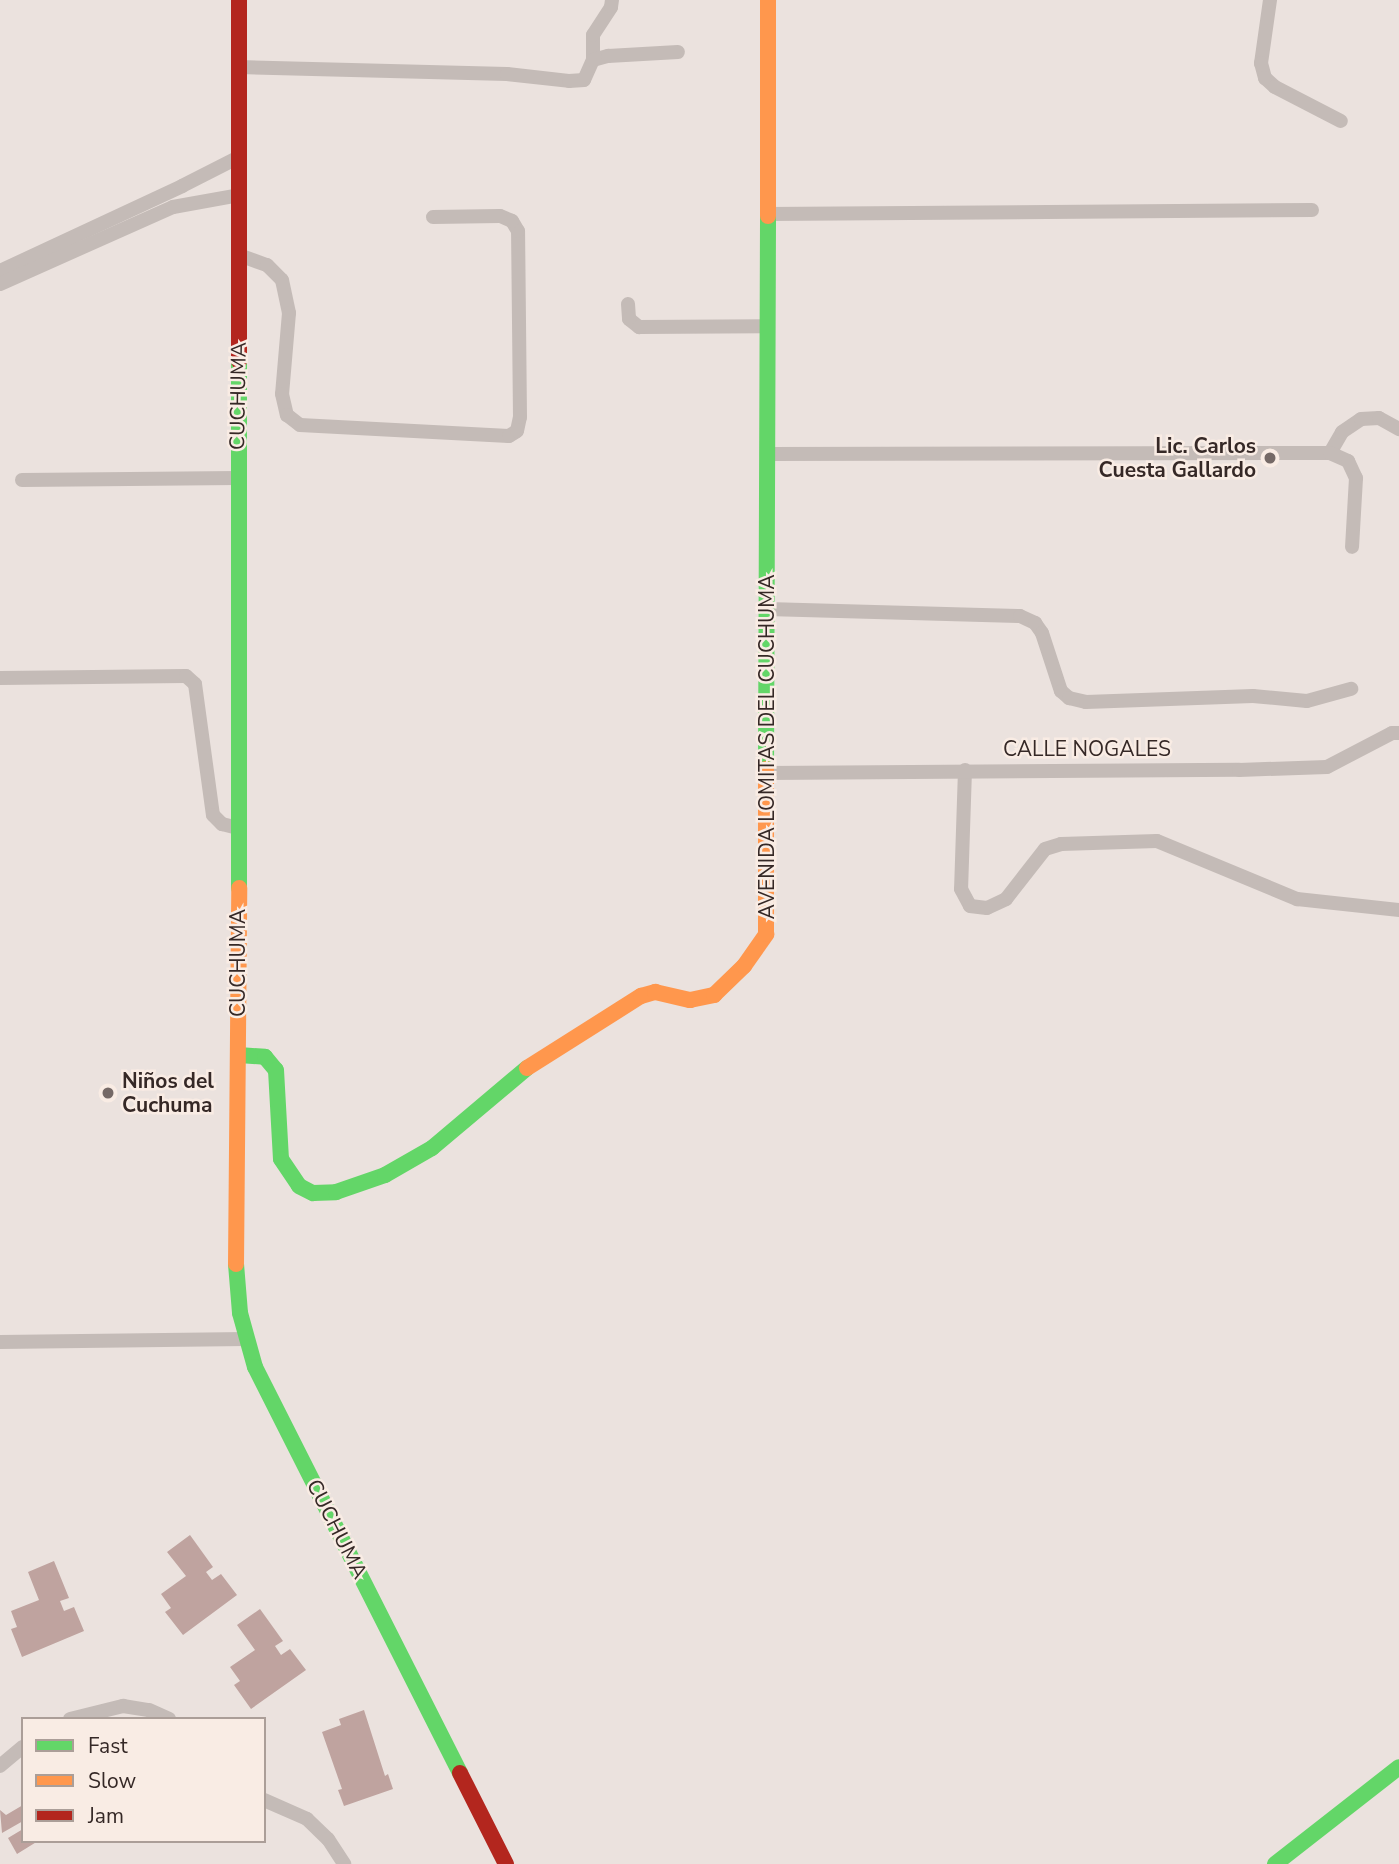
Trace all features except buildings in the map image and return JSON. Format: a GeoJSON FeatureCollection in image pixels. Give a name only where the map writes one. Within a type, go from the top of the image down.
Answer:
{"type":"FeatureCollection","features":[{"type":"Feature","properties":{"kind":"street","name":"CUCHUMA"},"geometry":{"type":"LineString","coordinates":[[239,0],[239,1055],[234,1241],[240,1313],[246,1339],[266,1392],[506,1864]]}},
{"type":"Feature","properties":{"kind":"street"},"geometry":{"type":"LineString","coordinates":[[239,67],[507,74],[569,81],[584,80],[593,60],[593,35],[611,7],[612,0]]}},
{"type":"Feature","properties":{"kind":"street","name":"AVENIDA LOMITAS DEL CUCHUMA"},"geometry":{"type":"LineString","coordinates":[[239,1055],[265,1057],[276,1070],[281,1159],[299,1186],[313,1193],[337,1192],[363,1184],[408,1163],[455,1131],[530,1066],[640,996],[655,992],[681,999],[700,1000],[714,995],[730,981],[766,934],[768,0]]}},
{"type":"Feature","properties":{"kind":"street"},"geometry":{"type":"LineString","coordinates":[[1270,0],[1261,63],[1265,78],[1341,121]]}},
{"type":"Feature","properties":{"kind":"street"},"geometry":{"type":"LineString","coordinates":[[593,60],[608,55],[678,52]]}},
{"type":"Feature","properties":{"kind":"street"},"geometry":{"type":"LineString","coordinates":[[0,271],[182,186],[239,156]]}},
{"type":"Feature","properties":{"kind":"street"},"geometry":{"type":"LineString","coordinates":[[0,284],[173,207],[239,195]]}},
{"type":"Feature","properties":{"kind":"street"},"geometry":{"type":"LineString","coordinates":[[767,214],[1312,210]]}},
{"type":"Feature","properties":{"kind":"street"},"geometry":{"type":"LineString","coordinates":[[239,255],[267,265],[282,280],[289,313],[282,394],[287,415],[300,425],[509,436],[517,431],[520,417],[518,231],[512,221],[500,216],[433,217]]}},
{"type":"Feature","properties":{"kind":"street"},"geometry":{"type":"LineString","coordinates":[[628,304],[629,319],[639,327],[767,326]]}},
{"type":"Feature","properties":{"kind":"street"},"geometry":{"type":"LineString","coordinates":[[1330,453],[1342,432],[1361,419],[1379,418],[1399,429]]}},
{"type":"Feature","properties":{"kind":"street"},"geometry":{"type":"LineString","coordinates":[[768,454],[1330,453],[1349,461],[1356,478],[1352,547]]}},
{"type":"Feature","properties":{"kind":"street"},"geometry":{"type":"LineString","coordinates":[[22,480],[237,478]]}},
{"type":"Feature","properties":{"kind":"street"},"geometry":{"type":"LineString","coordinates":[[767,609],[1020,615],[1035,623],[1042,634],[1061,691],[1069,698],[1086,702],[1253,696],[1307,701],[1351,689]]}},
{"type":"Feature","properties":{"kind":"street"},"geometry":{"type":"LineString","coordinates":[[0,678],[186,676],[195,684],[213,816],[222,824],[238,828]]}},
{"type":"Feature","properties":{"kind":"street","name":"CALLE NOGALES"},"geometry":{"type":"LineString","coordinates":[[768,773],[1327,767],[1392,733],[1399,733]]}},
{"type":"Feature","properties":{"kind":"street"},"geometry":{"type":"LineString","coordinates":[[965,770],[961,889],[970,906],[987,908],[1006,899],[1045,849],[1061,844],[1157,841],[1297,899],[1399,910]]}},
{"type":"Feature","properties":{"kind":"street"},"geometry":{"type":"LineString","coordinates":[[0,1342],[246,1339]]}},
{"type":"Feature","properties":{"kind":"street"},"geometry":{"type":"LineString","coordinates":[[78,1717],[123,1706],[149,1710],[165,1717]]}},
{"type":"Feature","properties":{"kind":"street"},"geometry":{"type":"LineString","coordinates":[[0,1766],[21,1749]]}},
{"type":"Feature","properties":{"kind":"street"},"geometry":{"type":"LineString","coordinates":[[1275,1864],[1399,1767]]}},
{"type":"Feature","properties":{"kind":"street"},"geometry":{"type":"LineString","coordinates":[[266,1801],[307,1819],[328,1839],[344,1864]]}},
{"type":"Feature","properties":{"kind":"traffic: fast"},"geometry":{"type":"LineString","coordinates":[[766,769],[768,216]]}},
{"type":"Feature","properties":{"kind":"traffic: fast"},"geometry":{"type":"LineString","coordinates":[[239,361],[239,888]]}},
{"type":"Feature","properties":{"kind":"traffic: fast"},"geometry":{"type":"LineString","coordinates":[[239,1055],[265,1057],[276,1070],[281,1159],[299,1186],[313,1193],[336,1192],[385,1175],[432,1148],[527,1068]]}},
{"type":"Feature","properties":{"kind":"traffic: fast"},"geometry":{"type":"LineString","coordinates":[[236,1264],[240,1313],[255,1367],[460,1773]]}},
{"type":"Feature","properties":{"kind":"traffic: fast"},"geometry":{"type":"LineString","coordinates":[[1275,1864],[1399,1767]]}},
{"type":"Feature","properties":{"kind":"traffic: slow"},"geometry":{"type":"LineString","coordinates":[[768,0],[768,216]]}},
{"type":"Feature","properties":{"kind":"traffic: slow"},"geometry":{"type":"LineString","coordinates":[[527,1068],[641,996],[655,992],[690,1000],[714,995],[744,966],[766,934],[766,769]]}},
{"type":"Feature","properties":{"kind":"traffic: slow"},"geometry":{"type":"LineString","coordinates":[[236,1264],[239,888]]}},
{"type":"Feature","properties":{"kind":"traffic: jam"},"geometry":{"type":"LineString","coordinates":[[239,0],[239,361]]}},
{"type":"Feature","properties":{"kind":"traffic: jam"},"geometry":{"type":"LineString","coordinates":[[460,1773],[506,1864]]}},
{"type":"Feature","properties":{"kind":"place","name":"Lic. Carlos Cuesta Gallardo"},"geometry":{"type":"Point","coordinates":[1270,458]}},
{"type":"Feature","properties":{"kind":"place","name":"Niños del Cuchuma"},"geometry":{"type":"Point","coordinates":[108,1093]}}]}
